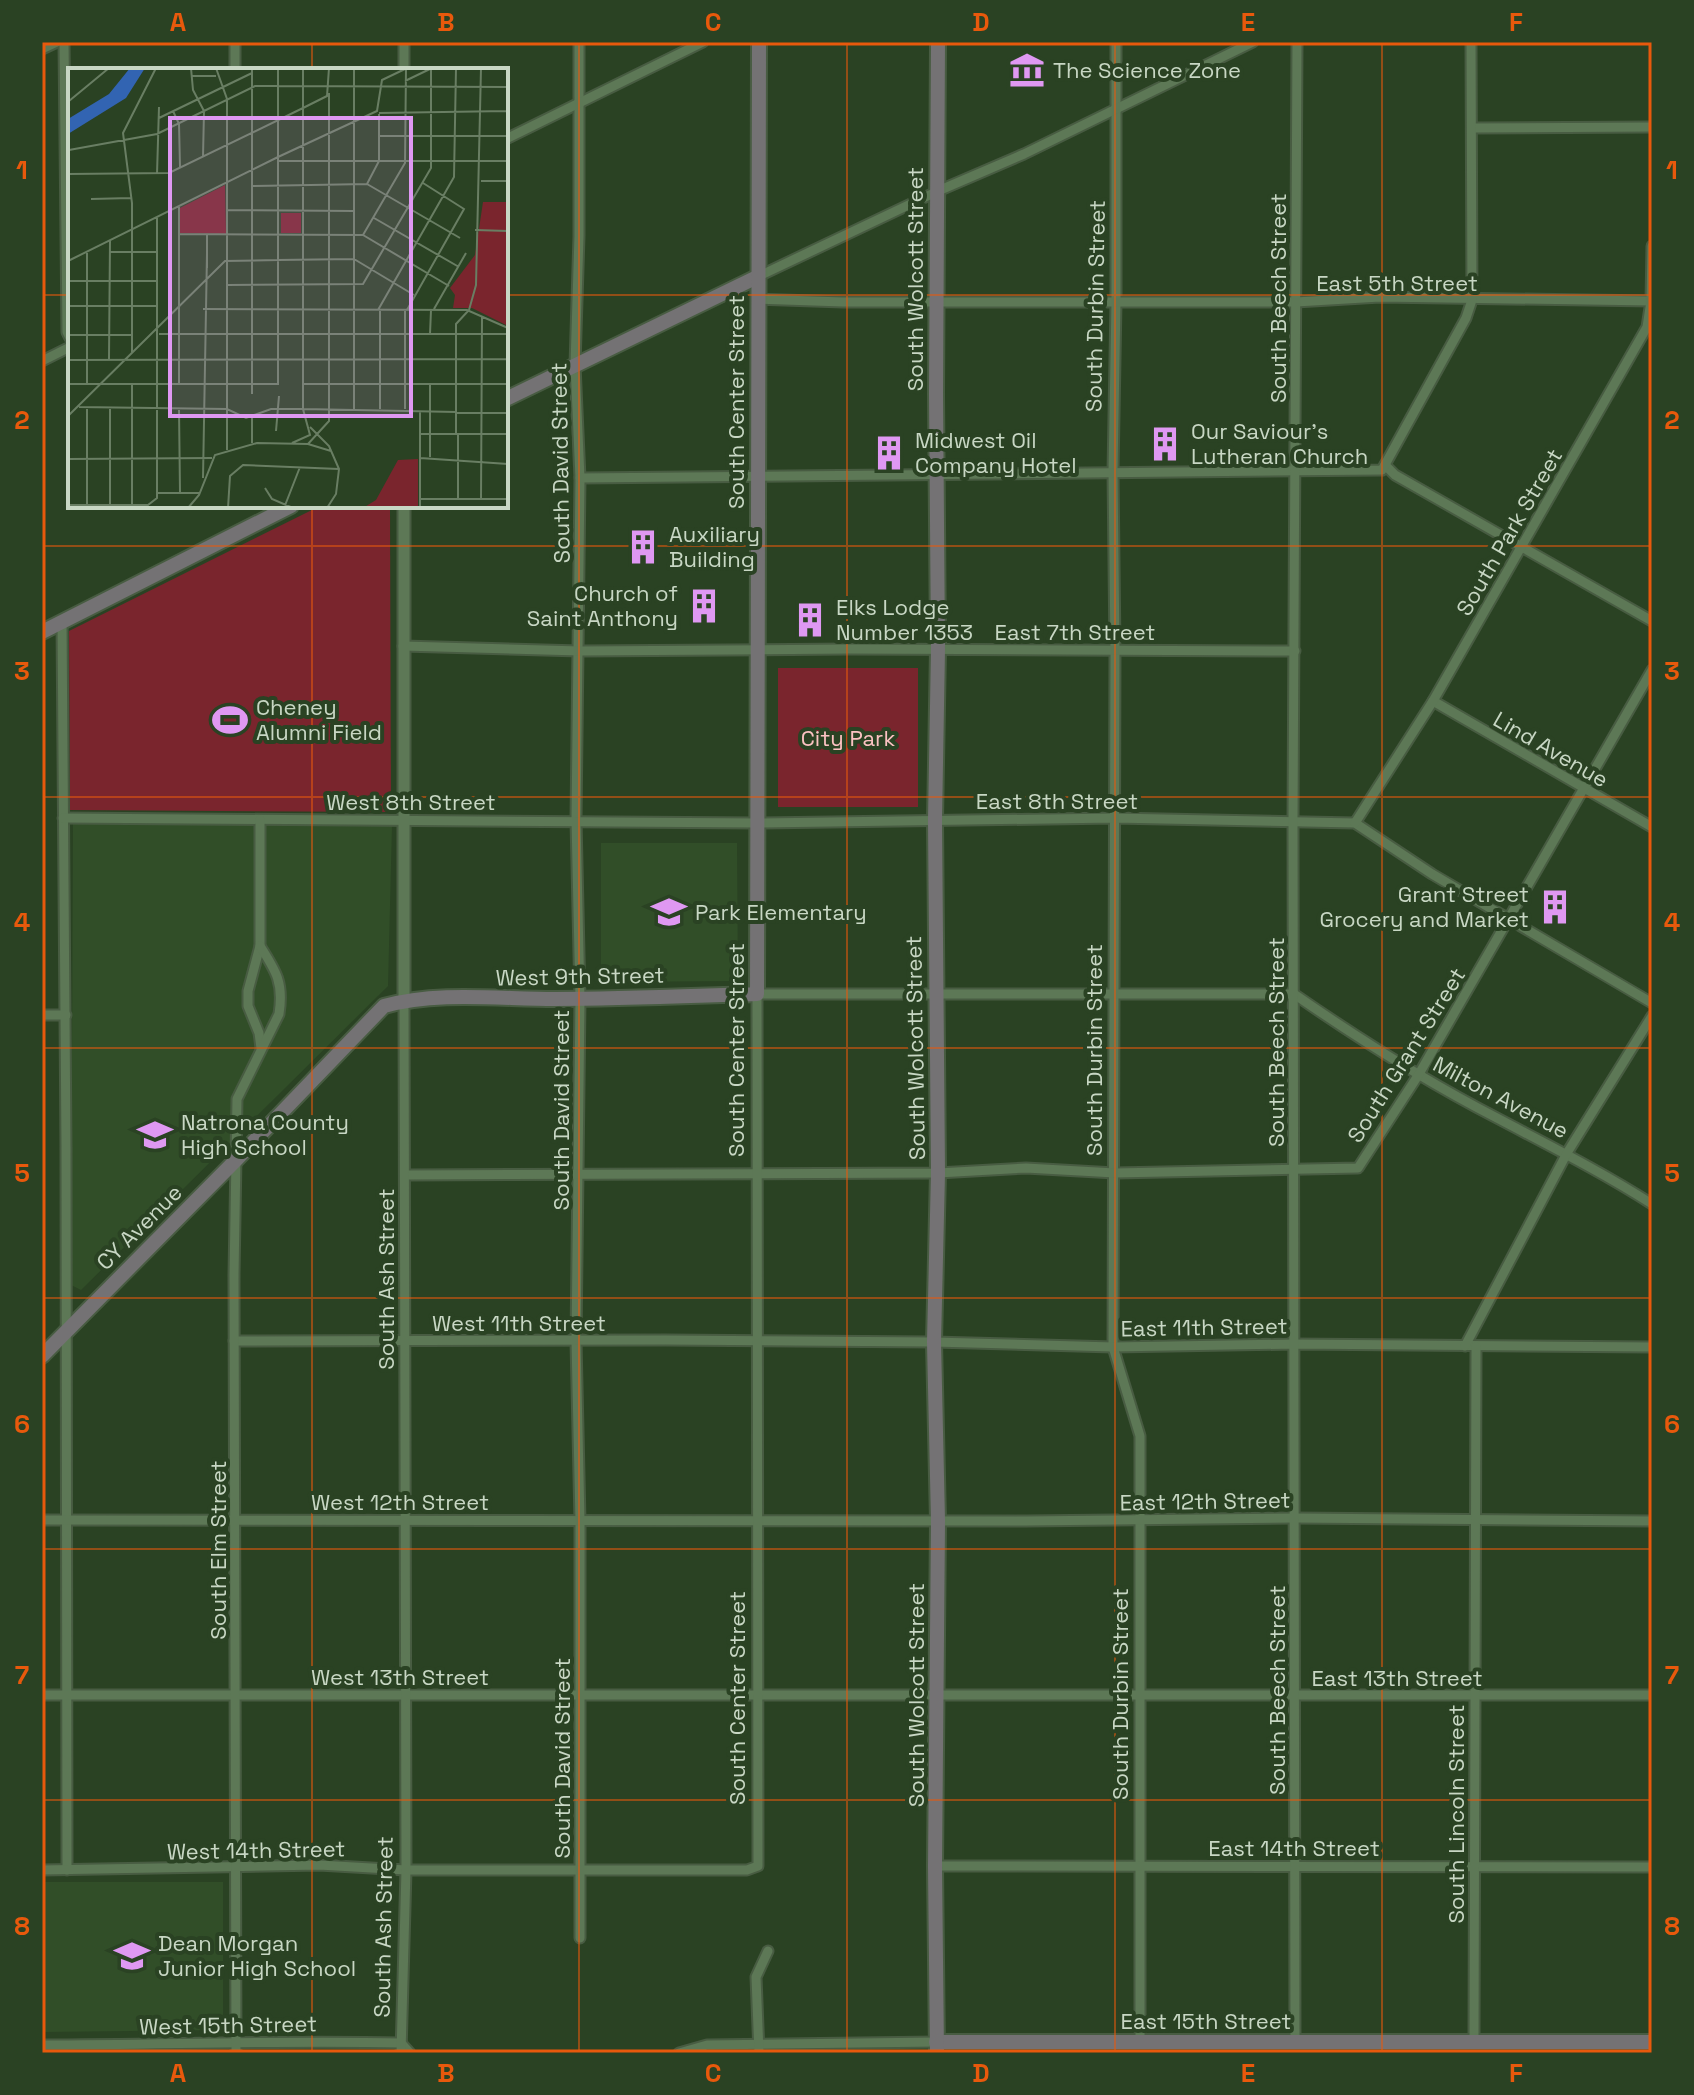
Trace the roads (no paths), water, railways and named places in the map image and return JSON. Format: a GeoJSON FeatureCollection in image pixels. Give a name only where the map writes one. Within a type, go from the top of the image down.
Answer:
{"type":"FeatureCollection","features":[{"type":"Feature","properties":{"kind":"main road","name":"South Center Street"},"geometry":{"type":"LineString","coordinates":[[757,994],[759,42]]}},
{"type":"Feature","properties":{"kind":"main road","name":"South Wolcott Street"},"geometry":{"type":"LineString","coordinates":[[937,2047],[938,1521],[934,1342],[938,1173],[935,820],[938,42]]}},
{"type":"Feature","properties":{"kind":"main road"},"geometry":{"type":"LineString","coordinates":[[508,398],[757,277]]}},
{"type":"Feature","properties":{"kind":"main road"},"geometry":{"type":"LineString","coordinates":[[42,632],[287,508]]}},
{"type":"Feature","properties":{"kind":"main road","name":"West 9th Street"},"geometry":{"type":"LineString","coordinates":[[404,1000],[757,994]]}},
{"type":"Feature","properties":{"kind":"main road","name":"CY Avenue"},"geometry":{"type":"LineString","coordinates":[[42,1356],[384,1006],[404,1000]]}},
{"type":"Feature","properties":{"kind":"main road","name":"East 15th Street"},"geometry":{"type":"LineString","coordinates":[[937,2047],[1138,2048],[1295,2042],[1652,2042]]}},
{"type":"Feature","properties":{"kind":"street"},"geometry":{"type":"LineString","coordinates":[[42,49],[57,42]]}},
{"type":"Feature","properties":{"kind":"street"},"geometry":{"type":"LineString","coordinates":[[64,42],[68,334]]}},
{"type":"Feature","properties":{"kind":"street"},"geometry":{"type":"LineString","coordinates":[[235,42],[235,68]]}},
{"type":"Feature","properties":{"kind":"street"},"geometry":{"type":"LineString","coordinates":[[404,42],[404,68]]}},
{"type":"Feature","properties":{"kind":"street","name":"South David Street"},"geometry":{"type":"LineString","coordinates":[[579,42],[575,365],[580,478],[576,820],[580,999],[576,1341],[580,1521],[580,1938]]}},
{"type":"Feature","properties":{"kind":"street"},"geometry":{"type":"LineString","coordinates":[[508,138],[703,42]]}},
{"type":"Feature","properties":{"kind":"street","name":"South Durbin Street"},"geometry":{"type":"LineString","coordinates":[[1116,42],[1113,1347],[1140,1436],[1141,1866],[1138,2048]]}},
{"type":"Feature","properties":{"kind":"street"},"geometry":{"type":"LineString","coordinates":[[757,277],[1024,154],[1253,42]]}},
{"type":"Feature","properties":{"kind":"street","name":"South Beech Street"},"geometry":{"type":"LineString","coordinates":[[1295,2042],[1293,820],[1297,42]]}},
{"type":"Feature","properties":{"kind":"street"},"geometry":{"type":"LineString","coordinates":[[580,478],[1382,470],[1466,318],[1472,300],[1471,42]]}},
{"type":"Feature","properties":{"kind":"street"},"geometry":{"type":"LineString","coordinates":[[1473,128],[1652,127]]}},
{"type":"Feature","properties":{"kind":"street","name":"South Park Street"},"geometry":{"type":"LineString","coordinates":[[1355,823],[1433,701],[1647,327],[1652,301],[1652,246]]}},
{"type":"Feature","properties":{"kind":"street","name":"East 5th Street"},"geometry":{"type":"LineString","coordinates":[[757,299],[1296,302],[1380,297],[1652,301]]}},
{"type":"Feature","properties":{"kind":"street"},"geometry":{"type":"LineString","coordinates":[[42,361],[68,348]]}},
{"type":"Feature","properties":{"kind":"street"},"geometry":{"type":"LineString","coordinates":[[1385,465],[1395,475],[1652,621]]}},
{"type":"Feature","properties":{"kind":"street","name":"South Ash Street"},"geometry":{"type":"LineString","coordinates":[[401,2048],[406,1870],[403,1696],[406,1520],[404,508]]}},
{"type":"Feature","properties":{"kind":"street"},"geometry":{"type":"LineString","coordinates":[[62,622],[66,1015],[67,1870]]}},
{"type":"Feature","properties":{"kind":"street","name":"East 7th Street"},"geometry":{"type":"LineString","coordinates":[[403,646],[580,651],[1295,651]]}},
{"type":"Feature","properties":{"kind":"street","name":"South Grant Street"},"geometry":{"type":"LineString","coordinates":[[1294,1168],[1358,1168],[1419,1074],[1652,670]]}},
{"type":"Feature","properties":{"kind":"street","name":"Lind Avenue"},"geometry":{"type":"LineString","coordinates":[[1433,701],[1652,827]]}},
{"type":"Feature","properties":{"kind":"street","name":"West 8th Street"},"geometry":{"type":"LineString","coordinates":[[63,818],[758,823]]}},
{"type":"Feature","properties":{"kind":"street","name":"East 8th Street"},"geometry":{"type":"LineString","coordinates":[[758,823],[1115,818],[1355,823]]}},
{"type":"Feature","properties":{"kind":"street","name":"South Elm Street"},"geometry":{"type":"LineString","coordinates":[[260,820],[260,946],[248,991],[248,1006],[259,1033],[261,1051]]}},
{"type":"Feature","properties":{"kind":"street"},"geometry":{"type":"LineString","coordinates":[[1355,823],[1432,874],[1652,1003]]}},
{"type":"Feature","properties":{"kind":"street","name":"South Elm Street"},"geometry":{"type":"LineString","coordinates":[[236,2049],[234,1341],[237,1099],[279,1014],[280,1004],[277,974],[260,946]]}},
{"type":"Feature","properties":{"kind":"street"},"geometry":{"type":"LineString","coordinates":[[757,994],[1294,994]]}},
{"type":"Feature","properties":{"kind":"street","name":"South Center Street"},"geometry":{"type":"LineString","coordinates":[[757,994],[758,1866]]}},
{"type":"Feature","properties":{"kind":"street","name":"Milton Avenue"},"geometry":{"type":"LineString","coordinates":[[1294,994],[1347,1031],[1419,1074],[1567,1153],[1652,1204]]}},
{"type":"Feature","properties":{"kind":"street"},"geometry":{"type":"LineString","coordinates":[[42,1015],[66,1015]]}},
{"type":"Feature","properties":{"kind":"street","name":"South Lincoln Street"},"geometry":{"type":"LineString","coordinates":[[1474,2042],[1475,1518],[1470,1347],[1567,1153],[1652,1016]]}},
{"type":"Feature","properties":{"kind":"street"},"geometry":{"type":"LineString","coordinates":[[406,1175],[938,1173],[1026,1168],[1115,1173],[1294,1168]]}},
{"type":"Feature","properties":{"kind":"street","name":"West 11th Street"},"geometry":{"type":"LineString","coordinates":[[234,1341],[756,1342]]}},
{"type":"Feature","properties":{"kind":"street","name":"East 11th Street"},"geometry":{"type":"LineString","coordinates":[[756,1342],[934,1342],[1113,1347],[1294,1344],[1652,1347]]}},
{"type":"Feature","properties":{"kind":"street","name":"East 12th Street"},"geometry":{"type":"LineString","coordinates":[[759,1519],[1475,1518],[1652,1521]]}},
{"type":"Feature","properties":{"kind":"street","name":"West 12th Street"},"geometry":{"type":"LineString","coordinates":[[42,1520],[759,1519]]}},
{"type":"Feature","properties":{"kind":"street","name":"West 13th Street"},"geometry":{"type":"LineString","coordinates":[[42,1695],[759,1696]]}},
{"type":"Feature","properties":{"kind":"street","name":"East 13th Street"},"geometry":{"type":"LineString","coordinates":[[759,1696],[1652,1695]]}},
{"type":"Feature","properties":{"kind":"street","name":"West 14th Street"},"geometry":{"type":"LineString","coordinates":[[42,1870],[319,1865],[406,1870],[747,1870],[758,1866]]}},
{"type":"Feature","properties":{"kind":"street","name":"East 14th Street"},"geometry":{"type":"LineString","coordinates":[[935,1866],[1652,1867]]}},
{"type":"Feature","properties":{"kind":"street"},"geometry":{"type":"LineString","coordinates":[[679,2053],[707,2045],[760,2049],[756,1977],[768,1951]]}},
{"type":"Feature","properties":{"kind":"street","name":"West 15th Street"},"geometry":{"type":"LineString","coordinates":[[42,2045],[65,2049],[236,2049],[319,2041],[401,2048]]}},
{"type":"Feature","properties":{"kind":"street","name":"East 15th Street"},"geometry":{"type":"LineString","coordinates":[[760,2049],[937,2047]]}},
{"type":"Feature","properties":{"kind":"street"},"geometry":{"type":"LineString","coordinates":[[401,2048],[410,2053]]}},
{"type":"Feature","properties":{"kind":"place","name":"The Science Zone"},"geometry":{"type":"Point","coordinates":[1027,70]}},
{"type":"Feature","properties":{"kind":"place","name":"Our Saviour's Lutheran Church"},"geometry":{"type":"Point","coordinates":[1165,444]}},
{"type":"Feature","properties":{"kind":"place","name":"Midwest Oil Company Hotel"},"geometry":{"type":"Point","coordinates":[889,453]}},
{"type":"Feature","properties":{"kind":"place","name":"Auxiliary Building"},"geometry":{"type":"Point","coordinates":[643,547]}},
{"type":"Feature","properties":{"kind":"place","name":"Church of Saint Anthony"},"geometry":{"type":"Point","coordinates":[704,606]}},
{"type":"Feature","properties":{"kind":"place","name":"Elks Lodge Number 1353"},"geometry":{"type":"Point","coordinates":[810,620]}},
{"type":"Feature","properties":{"kind":"place","name":"Cheney Alumni Field"},"geometry":{"type":"Point","coordinates":[230,720]}},
{"type":"Feature","properties":{"kind":"place","name":"Grant Street Grocery and Market"},"geometry":{"type":"Point","coordinates":[1555,907]}},
{"type":"Feature","properties":{"kind":"place","name":"Park Elementary"},"geometry":{"type":"Point","coordinates":[669,912]}},
{"type":"Feature","properties":{"kind":"place","name":"Natrona County High School"},"geometry":{"type":"Point","coordinates":[155,1135]}},
{"type":"Feature","properties":{"kind":"place","name":"Dean Morgan Junior High School"},"geometry":{"type":"Point","coordinates":[132,1956]}},
{"type":"Feature","properties":{"kind":"park label","name":"City Park"},"geometry":{"type":"Point","coordinates":[848,738]}}]}
